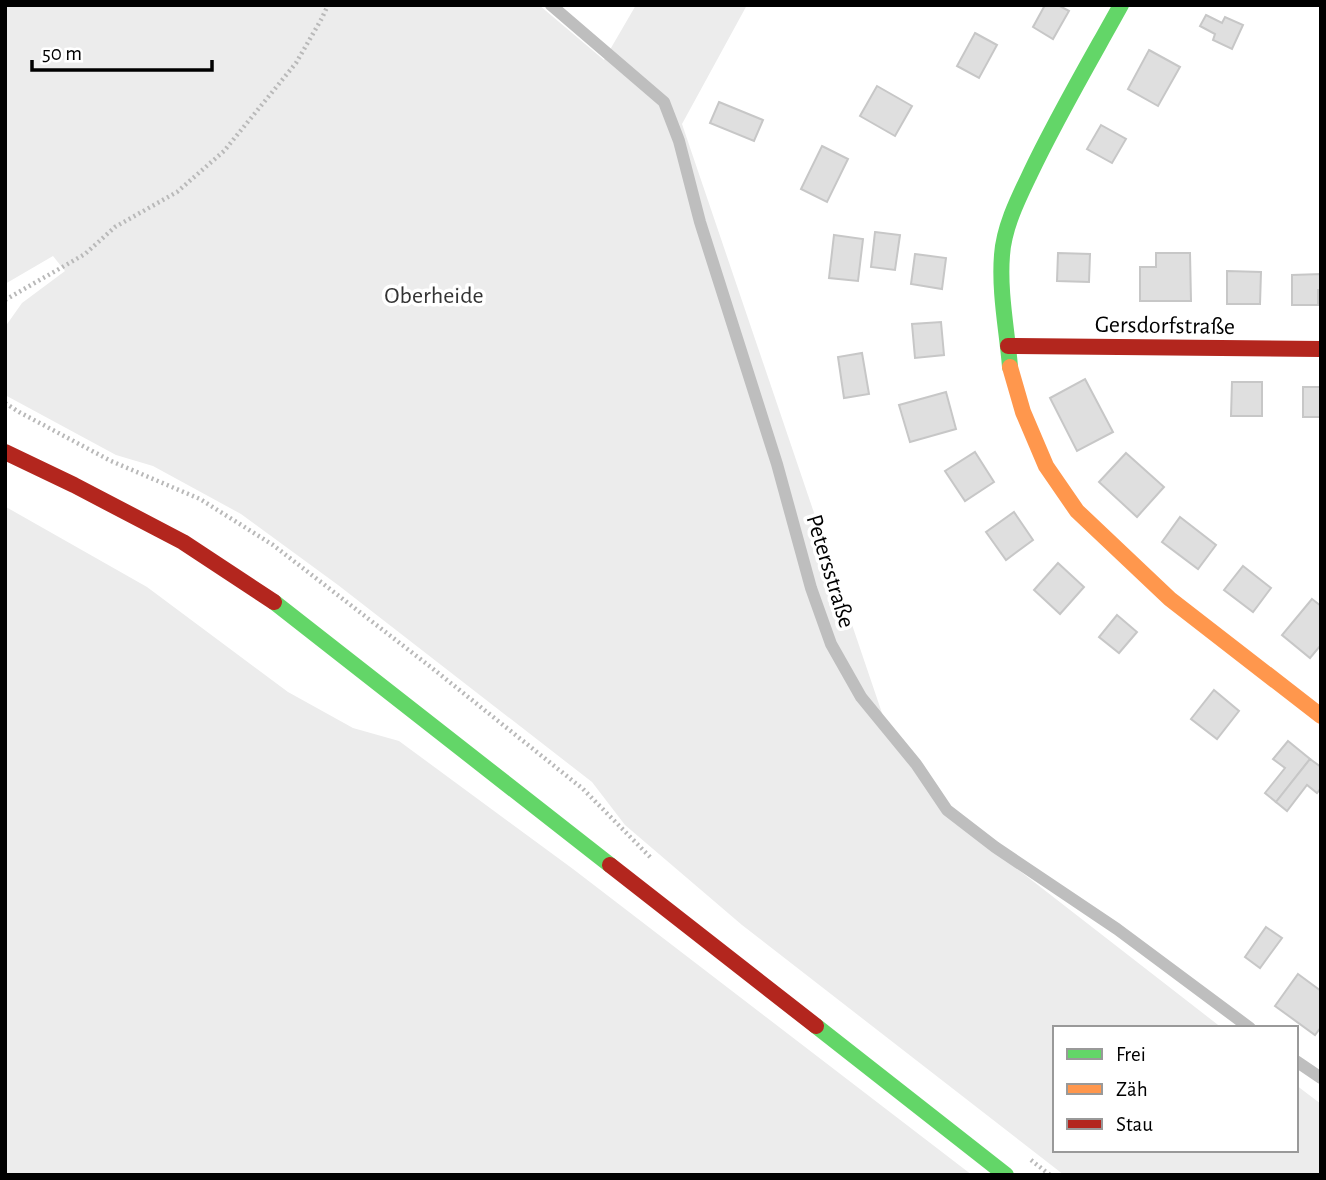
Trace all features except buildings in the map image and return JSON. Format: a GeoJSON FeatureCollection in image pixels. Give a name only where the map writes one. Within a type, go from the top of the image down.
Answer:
{"type":"FeatureCollection","features":[{"type":"Feature","properties":{"kind":"main road"},"geometry":{"type":"LineString","coordinates":[[1121,5],[1043,147],[1017,202],[1005,238],[1002,279],[1011,373],[1023,412],[1046,466],[1077,511],[1170,599],[1321,716]]}},
{"type":"Feature","properties":{"kind":"main road","name":"Gersdorfstraße"},"geometry":{"type":"LineString","coordinates":[[1008,346],[1321,349]]}},
{"type":"Feature","properties":{"kind":"main road"},"geometry":{"type":"LineString","coordinates":[[5,452],[183,542],[265,595],[1006,1175]]}},
{"type":"Feature","properties":{"kind":"lane","name":"Petersstraße"},"geometry":{"type":"LineString","coordinates":[[551,5],[664,102],[777,464],[811,588],[831,644],[861,697],[916,764],[947,810],[995,847],[1117,929],[1247,1026]]}},
{"type":"Feature","properties":{"kind":"lane"},"geometry":{"type":"LineString","coordinates":[[1298,1062],[1321,1078]]}},
{"type":"Feature","properties":{"kind":"path"},"geometry":{"type":"LineString","coordinates":[[5,300],[85,254],[115,227],[177,192],[225,151],[296,63],[328,5]]}},
{"type":"Feature","properties":{"kind":"path"},"geometry":{"type":"LineString","coordinates":[[5,403],[111,461],[200,499],[273,545],[583,789],[661,866]]}},
{"type":"Feature","properties":{"kind":"path"},"geometry":{"type":"LineString","coordinates":[[1029,1159],[1050,1175]]}},
{"type":"Feature","properties":{"kind":"green space","name":"Oberheide"},"geometry":{"type":"Polygon","coordinates":[[[5,5],[539,5],[604,60],[636,5],[747,5],[682,124],[883,716],[944,812],[1219,1026],[1053,1026],[1053,1152],[1298,1152],[1298,1087],[1321,1104],[1321,1175],[1064,1175],[742,925],[625,825],[592,782],[338,585],[241,514],[153,466],[116,455],[5,395],[5,327],[22,303],[65,271],[53,256],[5,284],[5,5]]]}},
{"type":"Feature","properties":{"kind":"green space"},"geometry":{"type":"Polygon","coordinates":[[[5,505],[147,587],[288,692],[353,728],[399,741],[573,869],[972,1175],[5,1175],[5,505]]]}},
{"type":"Feature","properties":{"kind":"traffic: fast"},"geometry":{"type":"LineString","coordinates":[[1010,367],[1001,269],[1003,245],[1009,224],[1051,131],[1121,5]]}},
{"type":"Feature","properties":{"kind":"traffic: fast"},"geometry":{"type":"LineString","coordinates":[[274,602],[610,865]]}},
{"type":"Feature","properties":{"kind":"traffic: fast"},"geometry":{"type":"LineString","coordinates":[[816,1026],[1006,1175]]}},
{"type":"Feature","properties":{"kind":"traffic: slow"},"geometry":{"type":"LineString","coordinates":[[1010,367],[1023,412],[1046,466],[1077,511],[1170,599],[1321,716]]}},
{"type":"Feature","properties":{"kind":"traffic: jam"},"geometry":{"type":"LineString","coordinates":[[1008,346],[1321,349]]}},
{"type":"Feature","properties":{"kind":"traffic: jam"},"geometry":{"type":"LineString","coordinates":[[5,452],[183,542],[274,602]]}},
{"type":"Feature","properties":{"kind":"traffic: jam"},"geometry":{"type":"LineString","coordinates":[[610,865],[816,1026]]}}]}
